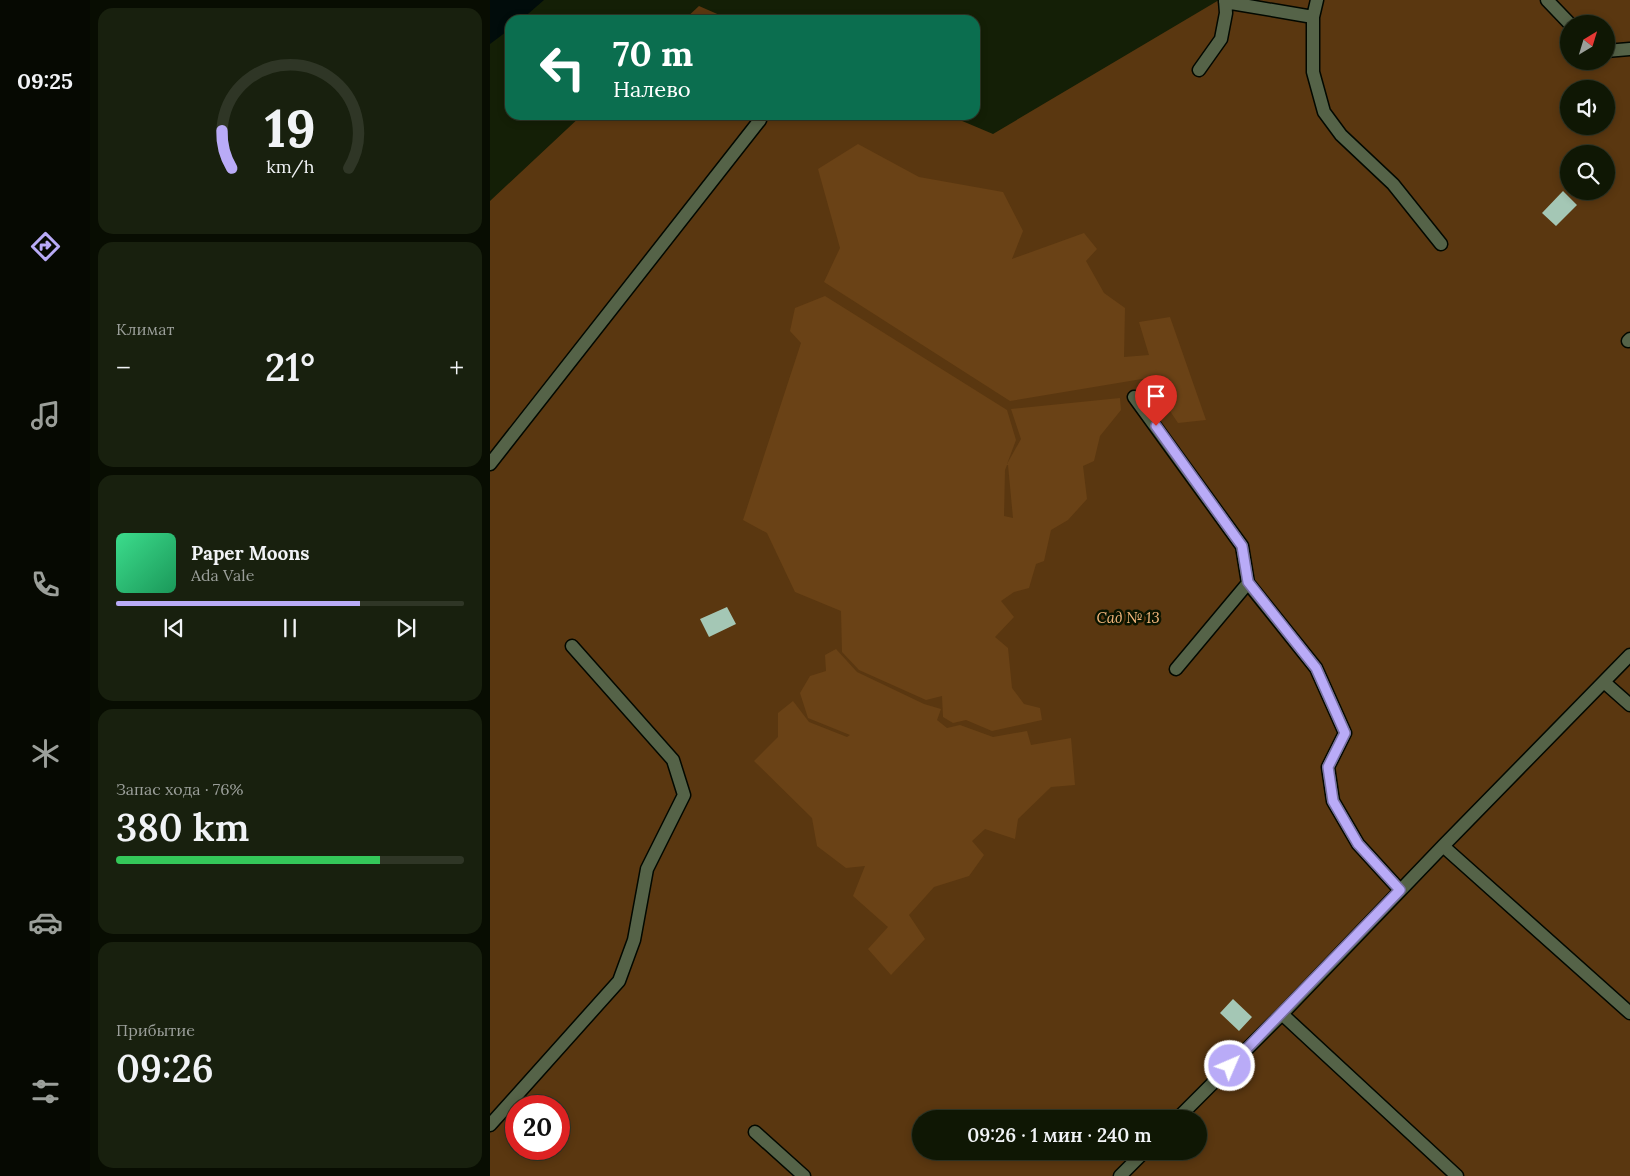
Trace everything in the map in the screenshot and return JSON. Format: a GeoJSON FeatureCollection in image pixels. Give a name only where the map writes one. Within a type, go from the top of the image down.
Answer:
{"type":"FeatureCollection","features":[{"type":"Feature","properties":{"kind":"lane"},"geometry":{"type":"LineString","coordinates":[[1317,0],[1313,17],[1313,72],[1324,112],[1341,135],[1393,184],[1441,244]]}},
{"type":"Feature","properties":{"kind":"lane"},"geometry":{"type":"LineString","coordinates":[[1547,0],[1561,15]]}},
{"type":"Feature","properties":{"kind":"lane"},"geometry":{"type":"LineString","coordinates":[[1199,70],[1221,39],[1225,5],[1313,17]]}},
{"type":"Feature","properties":{"kind":"lane"},"geometry":{"type":"LineString","coordinates":[[1615,51],[1630,49]]}},
{"type":"Feature","properties":{"kind":"lane"},"geometry":{"type":"LineString","coordinates":[[490,464],[760,120]]}},
{"type":"Feature","properties":{"kind":"lane"},"geometry":{"type":"LineString","coordinates":[[1134,397],[1242,546],[1248,582],[1316,668],[1345,733],[1328,767],[1333,801],[1358,844],[1400,890]]}},
{"type":"Feature","properties":{"kind":"lane"},"geometry":{"type":"LineString","coordinates":[[1176,669],[1248,582]]}},
{"type":"Feature","properties":{"kind":"lane"},"geometry":{"type":"LineString","coordinates":[[490,1125],[619,981],[634,940],[646,869],[684,795],[673,760],[572,646]]}},
{"type":"Feature","properties":{"kind":"lane"},"geometry":{"type":"LineString","coordinates":[[1186,1110],[1282,1014],[1400,890],[1630,655]]}},
{"type":"Feature","properties":{"kind":"lane"},"geometry":{"type":"LineString","coordinates":[[1604,682],[1630,706]]}},
{"type":"Feature","properties":{"kind":"lane"},"geometry":{"type":"LineString","coordinates":[[1443,846],[1630,1013]]}},
{"type":"Feature","properties":{"kind":"lane"},"geometry":{"type":"LineString","coordinates":[[1282,1014],[1457,1176]]}},
{"type":"Feature","properties":{"kind":"lane"},"geometry":{"type":"LineString","coordinates":[[755,1132],[804,1176]]}},
{"type":"Feature","properties":{"kind":"lane"},"geometry":{"type":"LineString","coordinates":[[1120,1176],[1136,1160]]}},
{"type":"Feature","properties":{"kind":"green space","name":"Сад № 13"},"geometry":{"type":"Polygon","coordinates":[[[1219,0],[1630,0],[1630,1176],[490,1176],[490,201],[577,120],[960,120],[993,134],[1219,0]]]}},
{"type":"Feature","properties":{"kind":"green space"},"geometry":{"type":"Polygon","coordinates":[[[699,6],[720,15],[689,15],[699,6]]]}},
{"type":"Feature","properties":{"kind":"shaded area"},"geometry":{"type":"Polygon","coordinates":[[[490,0],[544,0],[527,15],[505,15],[505,33],[490,44],[490,0]]]}},
{"type":"Feature","properties":{"kind":"shaded area"},"geometry":{"type":"Polygon","coordinates":[[[858,144],[919,177],[1003,192],[1023,231],[1012,259],[1084,233],[1097,249],[1086,261],[1104,293],[1125,308],[1124,357],[1149,355],[1139,322],[1170,317],[1206,420],[1178,423],[1148,378],[1010,401],[824,282],[840,248],[818,169],[858,144]]]}},
{"type":"Feature","properties":{"kind":"shaded area"},"geometry":{"type":"Polygon","coordinates":[[[825,296],[1007,410],[1016,440],[1007,464],[1021,439],[1011,409],[1120,398],[1121,410],[1100,436],[1094,461],[1083,466],[1087,499],[1068,520],[1051,530],[1044,561],[1036,564],[1029,588],[1014,592],[1001,601],[1014,617],[995,637],[1008,648],[1012,688],[1024,704],[1040,708],[1042,720],[992,731],[966,720],[953,723],[943,717],[942,696],[926,700],[859,670],[842,652],[841,611],[795,592],[767,533],[743,520],[801,343],[790,331],[795,308],[825,296]],[[1008,465],[1005,470],[1004,516],[1013,518],[1008,465]]]}},
{"type":"Feature","properties":{"kind":"shaded area"},"geometry":{"type":"Polygon","coordinates":[[[836,649],[857,672],[924,704],[941,709],[937,720],[947,728],[960,725],[993,737],[1027,731],[1031,745],[1071,738],[1075,785],[1051,787],[1018,819],[1015,839],[985,829],[972,841],[984,855],[969,876],[934,887],[909,915],[925,939],[891,975],[868,949],[888,927],[853,896],[865,866],[846,868],[817,846],[812,818],[754,761],[778,737],[778,713],[793,701],[809,722],[847,737],[850,735],[808,718],[800,693],[810,676],[826,671],[825,655],[836,649]]]}},
{"type":"Feature","properties":{"kind":"building"},"geometry":{"type":"Polygon","coordinates":[[[1560,194],[1560,200],[1572,200],[1577,205],[1556,226],[1542,213],[1560,194]]]}},
{"type":"Feature","properties":{"kind":"building"},"geometry":{"type":"Polygon","coordinates":[[[727,607],[736,624],[709,637],[700,619],[727,607]]]}},
{"type":"Feature","properties":{"kind":"building"},"geometry":{"type":"Polygon","coordinates":[[[1233,999],[1252,1017],[1239,1031],[1220,1013],[1233,999]]]}},
{"type":"Feature","properties":{"kind":"route"},"geometry":{"type":"LineString","coordinates":[[1156,426],[1242,546],[1248,582],[1316,668],[1345,733],[1328,767],[1333,801],[1358,844],[1400,890],[1230,1066]]}}]}
